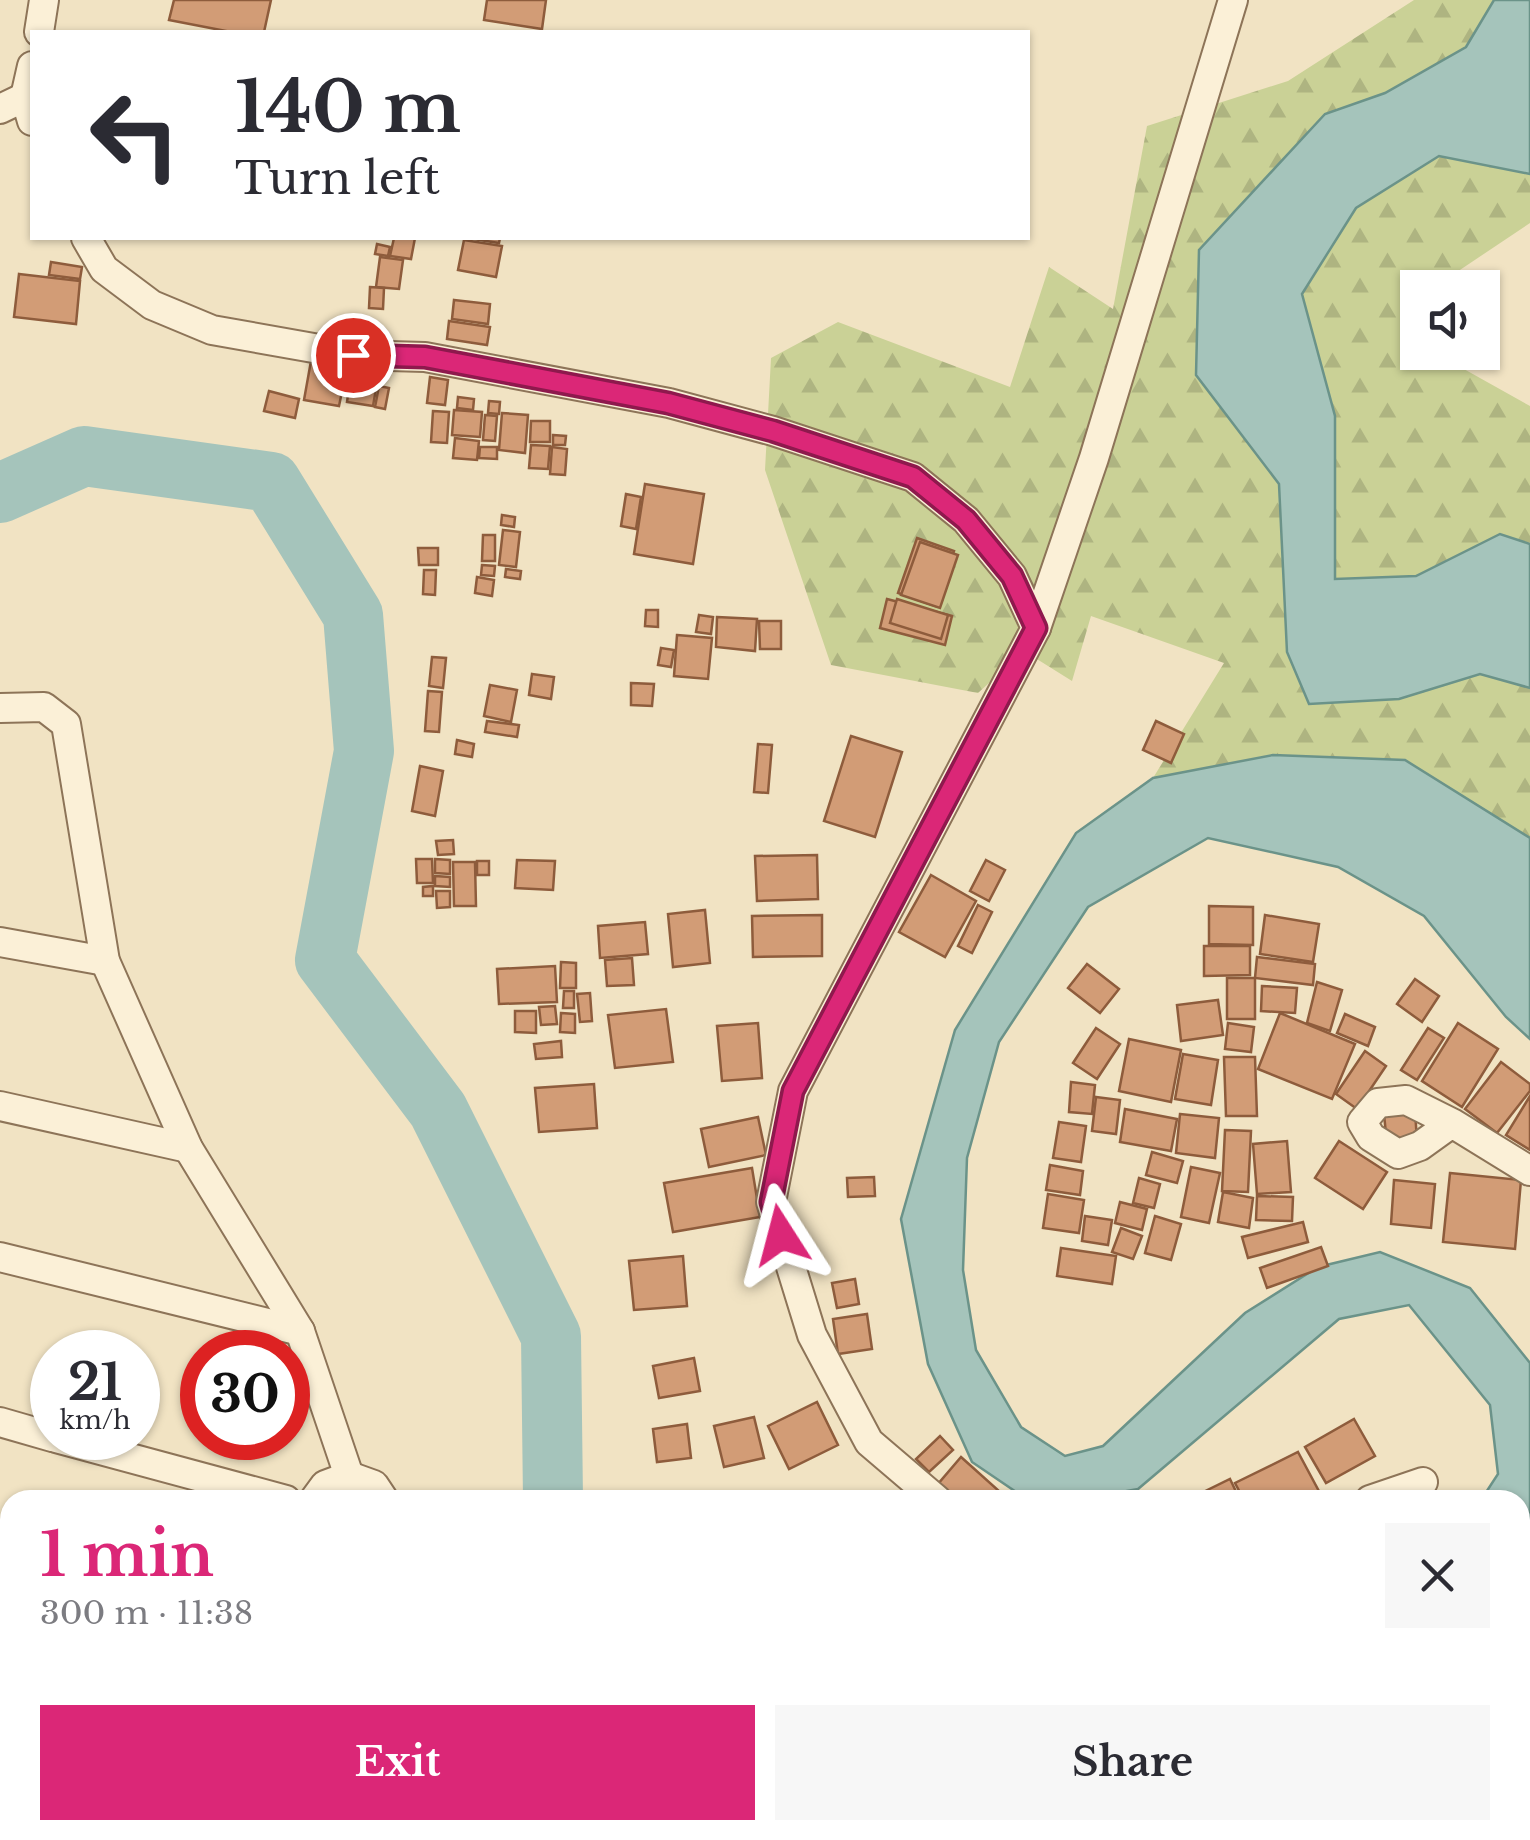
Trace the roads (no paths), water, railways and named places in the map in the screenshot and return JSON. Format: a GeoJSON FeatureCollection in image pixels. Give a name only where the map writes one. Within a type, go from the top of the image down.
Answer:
{"type":"FeatureCollection","features":[{"type":"Feature","properties":{"kind":"street"},"geometry":{"type":"LineString","coordinates":[[39,30],[44,0]]}},
{"type":"Feature","properties":{"kind":"street"},"geometry":{"type":"LineString","coordinates":[[924,1490],[869,1442],[812,1335],[771,1202],[793,1091],[1036,628],[1094,458],[1233,0]]}},
{"type":"Feature","properties":{"kind":"street"},"geometry":{"type":"LineString","coordinates":[[19,109],[30,73]]}},
{"type":"Feature","properties":{"kind":"street"},"geometry":{"type":"LineString","coordinates":[[87,240],[104,269],[152,304],[212,330],[353,355],[425,357],[668,403],[773,431],[913,477],[966,520],[1012,576],[1036,628]]}},
{"type":"Feature","properties":{"kind":"street"},"geometry":{"type":"LineString","coordinates":[[0,708],[44,707],[66,724],[104,960],[188,1148],[300,1330]]}},
{"type":"Feature","properties":{"kind":"street"},"geometry":{"type":"LineString","coordinates":[[0,942],[104,960]]}},
{"type":"Feature","properties":{"kind":"street"},"geometry":{"type":"LineString","coordinates":[[0,1106],[188,1148]]}},
{"type":"Feature","properties":{"kind":"street"},"geometry":{"type":"LineString","coordinates":[[1452,1123],[1530,1171]]}},
{"type":"Feature","properties":{"kind":"street"},"geometry":{"type":"LineString","coordinates":[[0,1257],[300,1330]]}},
{"type":"Feature","properties":{"kind":"street"},"geometry":{"type":"LineString","coordinates":[[310,1360],[349,1476]]}},
{"type":"Feature","properties":{"kind":"street"},"geometry":{"type":"LineString","coordinates":[[0,1422],[30,1430]]}},
{"type":"Feature","properties":{"kind":"street"},"geometry":{"type":"LineString","coordinates":[[139,1460],[249,1490]]}},
{"type":"Feature","properties":{"kind":"street"},"geometry":{"type":"LineString","coordinates":[[321,1490],[349,1476],[377,1490]]}},
{"type":"Feature","properties":{"kind":"street"},"geometry":{"type":"LineString","coordinates":[[1399,1490],[1423,1482]]}},
{"type":"Feature","properties":{"kind":"water"},"geometry":{"type":"Polygon","coordinates":[[[1494,0],[1530,0],[1530,174],[1439,156],[1356,208],[1302,294],[1335,416],[1335,579],[1416,576],[1500,534],[1530,544],[1530,688],[1480,674],[1399,699],[1309,704],[1287,652],[1279,484],[1196,375],[1199,250],[1325,114],[1385,93],[1466,47],[1494,0]]]}},
{"type":"Feature","properties":{"kind":"water"},"geometry":{"type":"Polygon","coordinates":[[[1273,755],[1405,760],[1530,838],[1530,1039],[1506,1017],[1424,916],[1338,867],[1208,838],[1088,907],[999,1042],[967,1158],[963,1270],[976,1350],[1021,1427],[1065,1456],[1103,1446],[1245,1313],[1318,1267],[1380,1252],[1470,1288],[1530,1363],[1530,1490],[1488,1490],[1498,1474],[1490,1405],[1409,1305],[1339,1319],[1138,1489],[1013,1490],[972,1462],[928,1364],[901,1219],[955,1030],[1076,833],[1153,778],[1273,755]]]}},
{"type":"Feature","properties":{"kind":"waterway"},"geometry":{"type":"LineString","coordinates":[[0,493],[84,456],[271,482],[353,615],[364,751],[325,960],[438,1110],[551,1336],[553,1490]]}}]}
